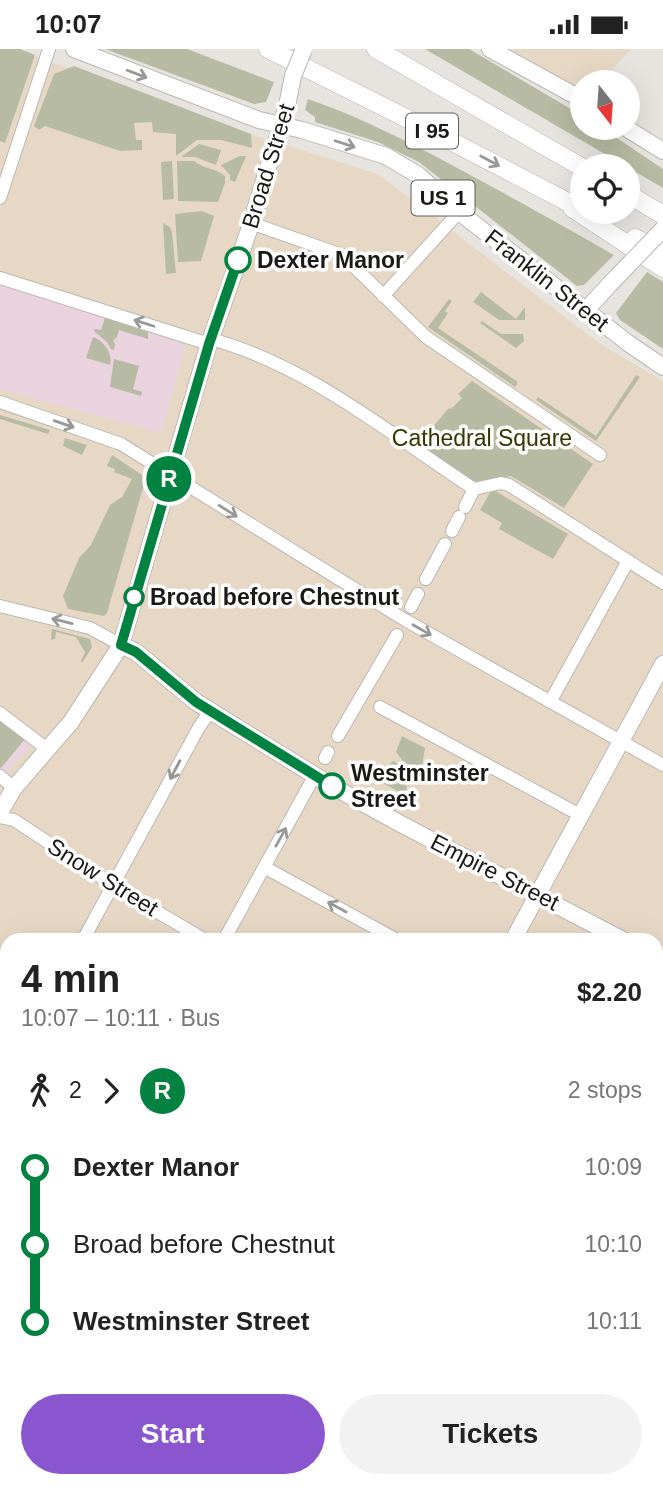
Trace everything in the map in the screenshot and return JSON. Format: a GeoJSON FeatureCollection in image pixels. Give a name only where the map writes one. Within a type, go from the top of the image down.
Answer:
{"type":"FeatureCollection","features":[{"type":"Feature","properties":{"kind":"highway","name":"I 95"},"geometry":{"type":"LineString","coordinates":[[268,49],[570,204]]}},
{"type":"Feature","properties":{"kind":"highway","name":"I 95"},"geometry":{"type":"LineString","coordinates":[[376,49],[570,161]]}},
{"type":"Feature","properties":{"kind":"highway"},"geometry":{"type":"LineString","coordinates":[[542,189],[663,268]]}},
{"type":"Feature","properties":{"kind":"highway"},"geometry":{"type":"LineString","coordinates":[[640,201],[663,215]]}},
{"type":"Feature","properties":{"kind":"highway","name":"I 95"},"geometry":{"type":"LineString","coordinates":[[609,224],[663,252]]}},
{"type":"Feature","properties":{"kind":"main road","name":"Franklin Street"},"geometry":{"type":"LineString","coordinates":[[74,49],[258,120],[386,156],[418,175],[459,212],[663,367]]}},
{"type":"Feature","properties":{"kind":"main road","name":"Broad Street"},"geometry":{"type":"LineString","coordinates":[[0,814],[14,787],[71,722],[121,645],[210,342],[251,223],[287,106],[293,76],[304,49]]}},
{"type":"Feature","properties":{"kind":"main road"},"geometry":{"type":"LineString","coordinates":[[490,49],[570,93]]}},
{"type":"Feature","properties":{"kind":"main road"},"geometry":{"type":"LineString","coordinates":[[640,137],[663,151]]}},
{"type":"Feature","properties":{"kind":"main road"},"geometry":{"type":"LineString","coordinates":[[586,310],[663,229]]}},
{"type":"Feature","properties":{"kind":"main road","name":"Empire Street"},"geometry":{"type":"LineString","coordinates":[[121,645],[136,652],[190,698],[315,775],[388,818],[610,933]]}},
{"type":"Feature","properties":{"kind":"main road"},"geometry":{"type":"LineString","coordinates":[[517,933],[663,664]]}},
{"type":"Feature","properties":{"kind":"street"},"geometry":{"type":"LineString","coordinates":[[0,198],[26,112],[49,49]]}},
{"type":"Feature","properties":{"kind":"street"},"geometry":{"type":"LineString","coordinates":[[383,296],[459,212]]}},
{"type":"Feature","properties":{"kind":"street"},"geometry":{"type":"LineString","coordinates":[[251,223],[342,255],[426,337],[600,455]]}},
{"type":"Feature","properties":{"kind":"street"},"geometry":{"type":"LineString","coordinates":[[0,278],[210,342],[240,348],[278,363],[327,391],[474,489],[504,483],[663,583]]}},
{"type":"Feature","properties":{"kind":"street"},"geometry":{"type":"LineString","coordinates":[[0,402],[121,444],[405,620],[663,765]]}},
{"type":"Feature","properties":{"kind":"street"},"geometry":{"type":"LineString","coordinates":[[452,531],[474,489]]}},
{"type":"Feature","properties":{"kind":"street"},"geometry":{"type":"LineString","coordinates":[[426,579],[445,544]]}},
{"type":"Feature","properties":{"kind":"street"},"geometry":{"type":"LineString","coordinates":[[550,702],[628,561]]}},
{"type":"Feature","properties":{"kind":"street"},"geometry":{"type":"LineString","coordinates":[[411,607],[418,594]]}},
{"type":"Feature","properties":{"kind":"street"},"geometry":{"type":"LineString","coordinates":[[0,606],[90,628],[121,645]]}},
{"type":"Feature","properties":{"kind":"street"},"geometry":{"type":"LineString","coordinates":[[338,736],[397,635]]}},
{"type":"Feature","properties":{"kind":"street"},"geometry":{"type":"LineString","coordinates":[[380,707],[580,815]]}},
{"type":"Feature","properties":{"kind":"street"},"geometry":{"type":"LineString","coordinates":[[87,933],[210,711]]}},
{"type":"Feature","properties":{"kind":"street"},"geometry":{"type":"LineString","coordinates":[[0,713],[47,749]]}},
{"type":"Feature","properties":{"kind":"street"},"geometry":{"type":"LineString","coordinates":[[228,933],[315,775]]}},
{"type":"Feature","properties":{"kind":"street"},"geometry":{"type":"LineString","coordinates":[[0,776],[14,787]]}},
{"type":"Feature","properties":{"kind":"street","name":"Snow Street"},"geometry":{"type":"LineString","coordinates":[[0,814],[14,820],[113,885],[193,933]]}},
{"type":"Feature","properties":{"kind":"street"},"geometry":{"type":"LineString","coordinates":[[264,867],[384,933]]}},
{"type":"Feature","properties":{"kind":"shaded area"},"geometry":{"type":"Polygon","coordinates":[[[0,49],[15,49],[251,134],[378,174],[599,343],[663,381],[663,933],[0,933],[0,49]]]}},
{"type":"Feature","properties":{"kind":"shaded area"},"geometry":{"type":"Polygon","coordinates":[[[494,49],[631,49],[612,70],[570,70],[570,93],[494,49]]]}},
{"type":"Feature","properties":{"kind":"shaded area"},"geometry":{"type":"Polygon","coordinates":[[[0,282],[186,345],[161,433],[0,389],[0,282]]]}},
{"type":"Feature","properties":{"kind":"shaded area"},"geometry":{"type":"Polygon","coordinates":[[[0,708],[38,737],[0,781],[0,708]]]}},
{"type":"Feature","properties":{"kind":"green space"},"geometry":{"type":"Polygon","coordinates":[[[0,49],[20,49],[35,55],[5,143],[0,141],[0,49]]]}},
{"type":"Feature","properties":{"kind":"green space"},"geometry":{"type":"Polygon","coordinates":[[[105,49],[187,49],[274,82],[266,102],[254,104],[105,49]]]}},
{"type":"Feature","properties":{"kind":"green space"},"geometry":{"type":"Polygon","coordinates":[[[425,49],[469,49],[570,108],[570,134],[425,49]]]}},
{"type":"Feature","properties":{"kind":"green space"},"geometry":{"type":"Polygon","coordinates":[[[74,66],[251,134],[252,148],[221,140],[197,140],[176,156],[176,134],[153,132],[152,122],[134,123],[136,140],[142,140],[142,150],[120,151],[45,126],[39,130],[34,126],[54,74],[74,66]]]}},
{"type":"Feature","properties":{"kind":"green space"},"geometry":{"type":"Polygon","coordinates":[[[308,99],[357,118],[420,148],[614,255],[584,285],[577,286],[419,162],[378,142],[315,122],[315,117],[305,110],[308,99]]]}},
{"type":"Feature","properties":{"kind":"green space"},"geometry":{"type":"Polygon","coordinates":[[[581,140],[620,140],[663,169],[663,188],[640,175],[640,154],[605,154],[581,140]]]}},
{"type":"Feature","properties":{"kind":"green space"},"geometry":{"type":"Polygon","coordinates":[[[199,144],[221,150],[216,165],[195,157],[181,157],[199,144]]]}},
{"type":"Feature","properties":{"kind":"green space"},"geometry":{"type":"Polygon","coordinates":[[[246,156],[235,182],[230,180],[230,175],[221,165],[246,156]]]}},
{"type":"Feature","properties":{"kind":"green space"},"geometry":{"type":"Polygon","coordinates":[[[172,161],[174,199],[163,200],[161,162],[172,161]]]}},
{"type":"Feature","properties":{"kind":"green space"},"geometry":{"type":"Polygon","coordinates":[[[177,161],[194,161],[225,176],[218,202],[178,201],[177,161]]]}},
{"type":"Feature","properties":{"kind":"green space"},"geometry":{"type":"Polygon","coordinates":[[[202,211],[214,216],[201,261],[178,262],[175,214],[202,211]]]}},
{"type":"Feature","properties":{"kind":"green space"},"geometry":{"type":"Polygon","coordinates":[[[163,223],[170,227],[172,232],[176,273],[166,274],[163,223]]]}},
{"type":"Feature","properties":{"kind":"green space"},"geometry":{"type":"Polygon","coordinates":[[[647,272],[663,282],[663,349],[620,320],[616,313],[647,272]]]}},
{"type":"Feature","properties":{"kind":"green space"},"geometry":{"type":"Polygon","coordinates":[[[481,292],[516,319],[525,307],[525,320],[499,320],[473,302],[481,292]]]}},
{"type":"Feature","properties":{"kind":"green space"},"geometry":{"type":"Polygon","coordinates":[[[449,299],[452,301],[445,311],[448,313],[438,328],[518,382],[515,387],[428,327],[449,299]]]}},
{"type":"Feature","properties":{"kind":"green space"},"geometry":{"type":"Polygon","coordinates":[[[105,318],[148,332],[148,339],[119,330],[113,341],[114,350],[111,349],[94,331],[101,330],[105,318]]]}},
{"type":"Feature","properties":{"kind":"green space"},"geometry":{"type":"Polygon","coordinates":[[[482,321],[501,334],[523,334],[524,341],[516,348],[480,323],[482,321]]]}},
{"type":"Feature","properties":{"kind":"green space"},"geometry":{"type":"Polygon","coordinates":[[[93,337],[107,348],[110,365],[86,358],[93,337]]]}},
{"type":"Feature","properties":{"kind":"green space"},"geometry":{"type":"Polygon","coordinates":[[[114,359],[139,366],[133,389],[142,392],[141,396],[110,387],[114,359]]]}},
{"type":"Feature","properties":{"kind":"green space"},"geometry":{"type":"Polygon","coordinates":[[[636,375],[640,377],[596,441],[536,400],[538,397],[596,436],[636,375]]]}},
{"type":"Feature","properties":{"kind":"green space","name":"Cathedral Square"},"geometry":{"type":"Polygon","coordinates":[[[472,381],[593,464],[564,508],[511,476],[472,482],[412,441],[422,434],[425,436],[449,408],[462,398],[458,394],[472,381]]]}},
{"type":"Feature","properties":{"kind":"green space"},"geometry":{"type":"Polygon","coordinates":[[[0,415],[50,430],[48,434],[0,419],[0,415]]]}},
{"type":"Feature","properties":{"kind":"green space"},"geometry":{"type":"Polygon","coordinates":[[[65,438],[87,445],[82,455],[63,446],[65,438]]]}},
{"type":"Feature","properties":{"kind":"green space"},"geometry":{"type":"Polygon","coordinates":[[[112,455],[142,475],[145,481],[104,616],[68,609],[63,596],[79,558],[91,545],[110,505],[122,497],[132,479],[107,466],[112,455]]]}},
{"type":"Feature","properties":{"kind":"green space"},"geometry":{"type":"Polygon","coordinates":[[[492,489],[568,534],[553,559],[499,529],[502,523],[480,510],[492,489]]]}},
{"type":"Feature","properties":{"kind":"green space"},"geometry":{"type":"Polygon","coordinates":[[[52,629],[90,639],[92,647],[82,663],[85,652],[76,637],[56,632],[55,639],[51,640],[52,629]]]}},
{"type":"Feature","properties":{"kind":"green space"},"geometry":{"type":"Polygon","coordinates":[[[0,719],[25,739],[1,768],[0,767],[0,719]]]}},
{"type":"Feature","properties":{"kind":"green space"},"geometry":{"type":"Polygon","coordinates":[[[402,736],[425,748],[418,781],[396,752],[402,736]]]}},
{"type":"Feature","properties":{"kind":"green space"},"geometry":{"type":"Polygon","coordinates":[[[393,761],[398,764],[407,788],[403,794],[363,772],[366,768],[384,768],[393,761]]]}},
{"type":"Feature","properties":{"kind":"bus line","name":"R"},"geometry":{"type":"LineString","coordinates":[[238,260],[209,344],[121,645],[136,652],[190,698],[216,716],[332,786]]}},
{"type":"Feature","properties":{"kind":"place","name":"Dexter Manor"},"geometry":{"type":"Point","coordinates":[238,260]}},
{"type":"Feature","properties":{"kind":"place","name":"Broad before Chestnut"},"geometry":{"type":"Point","coordinates":[134,597]}},
{"type":"Feature","properties":{"kind":"place","name":"Westminster Street"},"geometry":{"type":"Point","coordinates":[332,786]}}]}
